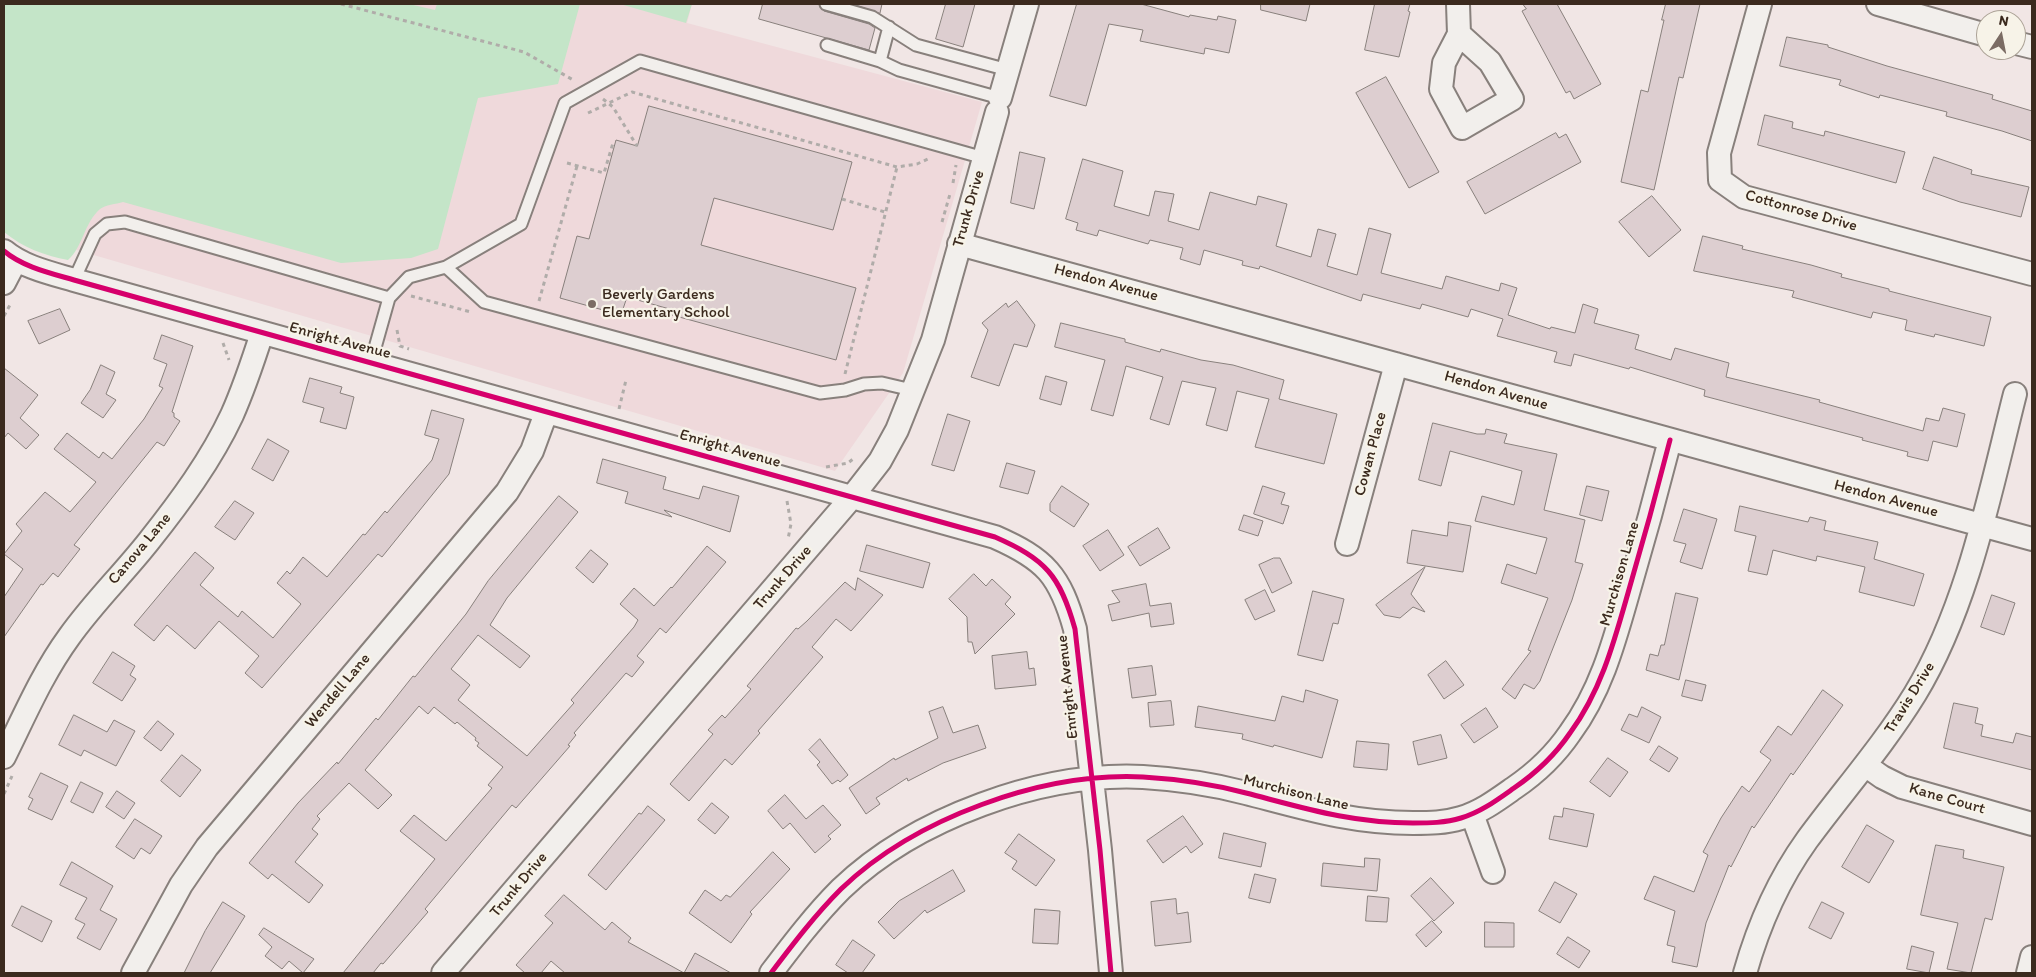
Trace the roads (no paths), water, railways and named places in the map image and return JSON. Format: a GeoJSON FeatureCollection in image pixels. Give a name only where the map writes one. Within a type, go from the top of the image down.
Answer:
{"type":"FeatureCollection","features":[{"type":"Feature","properties":{"kind":"street","name":"Trunk Drive"},"geometry":{"type":"LineString","coordinates":[[443,973],[852,497],[880,461],[897,430],[933,340],[1027,4]]}},
{"type":"Feature","properties":{"kind":"street"},"geometry":{"type":"LineString","coordinates":[[1458,4],[1458,34]]}},
{"type":"Feature","properties":{"kind":"street","name":"Cottonrose Drive"},"geometry":{"type":"LineString","coordinates":[[1760,4],[1719,153],[1720,180],[1744,197],[2032,274]]}},
{"type":"Feature","properties":{"kind":"street"},"geometry":{"type":"LineString","coordinates":[[1878,4],[1976,32]]}},
{"type":"Feature","properties":{"kind":"street","name":"Hendon Avenue"},"geometry":{"type":"LineString","coordinates":[[959,244],[2032,539]]}},
{"type":"Feature","properties":{"kind":"street"},"geometry":{"type":"LineString","coordinates":[[10,255],[10,289]]}},
{"type":"Feature","properties":{"kind":"street","name":"Enright Avenue"},"geometry":{"type":"LineString","coordinates":[[10,255],[74,280],[148,299],[546,413],[663,442],[995,537],[1019,547],[1041,561],[1059,586],[1069,608],[1075,629],[1100,850],[1111,973]]}},
{"type":"Feature","properties":{"kind":"street","name":"Canova Lane"},"geometry":{"type":"LineString","coordinates":[[4,757],[46,674],[68,638],[93,605],[148,542],[180,500],[214,450],[232,415],[262,333]]}},
{"type":"Feature","properties":{"kind":"street","name":"Cowan Place"},"geometry":{"type":"LineString","coordinates":[[1347,544],[1396,364]]}},
{"type":"Feature","properties":{"kind":"street","name":"Travis Drive"},"geometry":{"type":"LineString","coordinates":[[1745,973],[1768,912],[1787,872],[1807,841],[1915,695],[1936,658],[1951,623],[1962,590],[2015,394]]}},
{"type":"Feature","properties":{"kind":"street","name":"Wendell Lane"},"geometry":{"type":"LineString","coordinates":[[133,973],[182,885],[207,847],[507,492],[532,451],[546,413]]}},
{"type":"Feature","properties":{"kind":"street","name":"Murchison Lane"},"geometry":{"type":"LineString","coordinates":[[771,973],[806,926],[844,887],[879,859],[916,835],[953,816],[997,799],[1034,788],[1091,780],[1140,777],[1185,780],[1243,792],[1318,813],[1357,820],[1439,823],[1472,814],[1487,807],[1528,779],[1550,758],[1570,734],[1589,704],[1608,662],[1670,440]]}},
{"type":"Feature","properties":{"kind":"street","name":"Kane Court"},"geometry":{"type":"LineString","coordinates":[[1865,765],[1882,778],[1902,787],[2032,824]]}},
{"type":"Feature","properties":{"kind":"street"},"geometry":{"type":"LineString","coordinates":[[1472,814],[1493,872]]}},
{"type":"Feature","properties":{"kind":"street"},"geometry":{"type":"LineString","coordinates":[[2028,973],[2032,957]]}},
{"type":"Feature","properties":{"kind":"lane"},"geometry":{"type":"LineString","coordinates":[[826,4],[872,17],[916,45],[1008,70]]}},
{"type":"Feature","properties":{"kind":"lane"},"geometry":{"type":"LineString","coordinates":[[880,61],[889,27]]}},
{"type":"Feature","properties":{"kind":"lane"},"geometry":{"type":"LineString","coordinates":[[827,44],[880,61],[899,70],[999,105]]}},
{"type":"Feature","properties":{"kind":"lane"},"geometry":{"type":"LineString","coordinates":[[371,362],[389,298],[409,277],[446,267],[521,224],[565,103],[640,61],[984,158]]}},
{"type":"Feature","properties":{"kind":"lane"},"geometry":{"type":"LineString","coordinates":[[74,280],[94,234],[107,224],[125,222],[389,298]]}},
{"type":"Feature","properties":{"kind":"lane"},"geometry":{"type":"LineString","coordinates":[[446,267],[484,302],[810,391],[828,392],[845,390],[864,384],[882,383],[912,390]]}},
{"type":"Feature","properties":{"kind":"place","name":"Beverly Gardens Elementary School"},"geometry":{"type":"Point","coordinates":[592,304]}}]}
